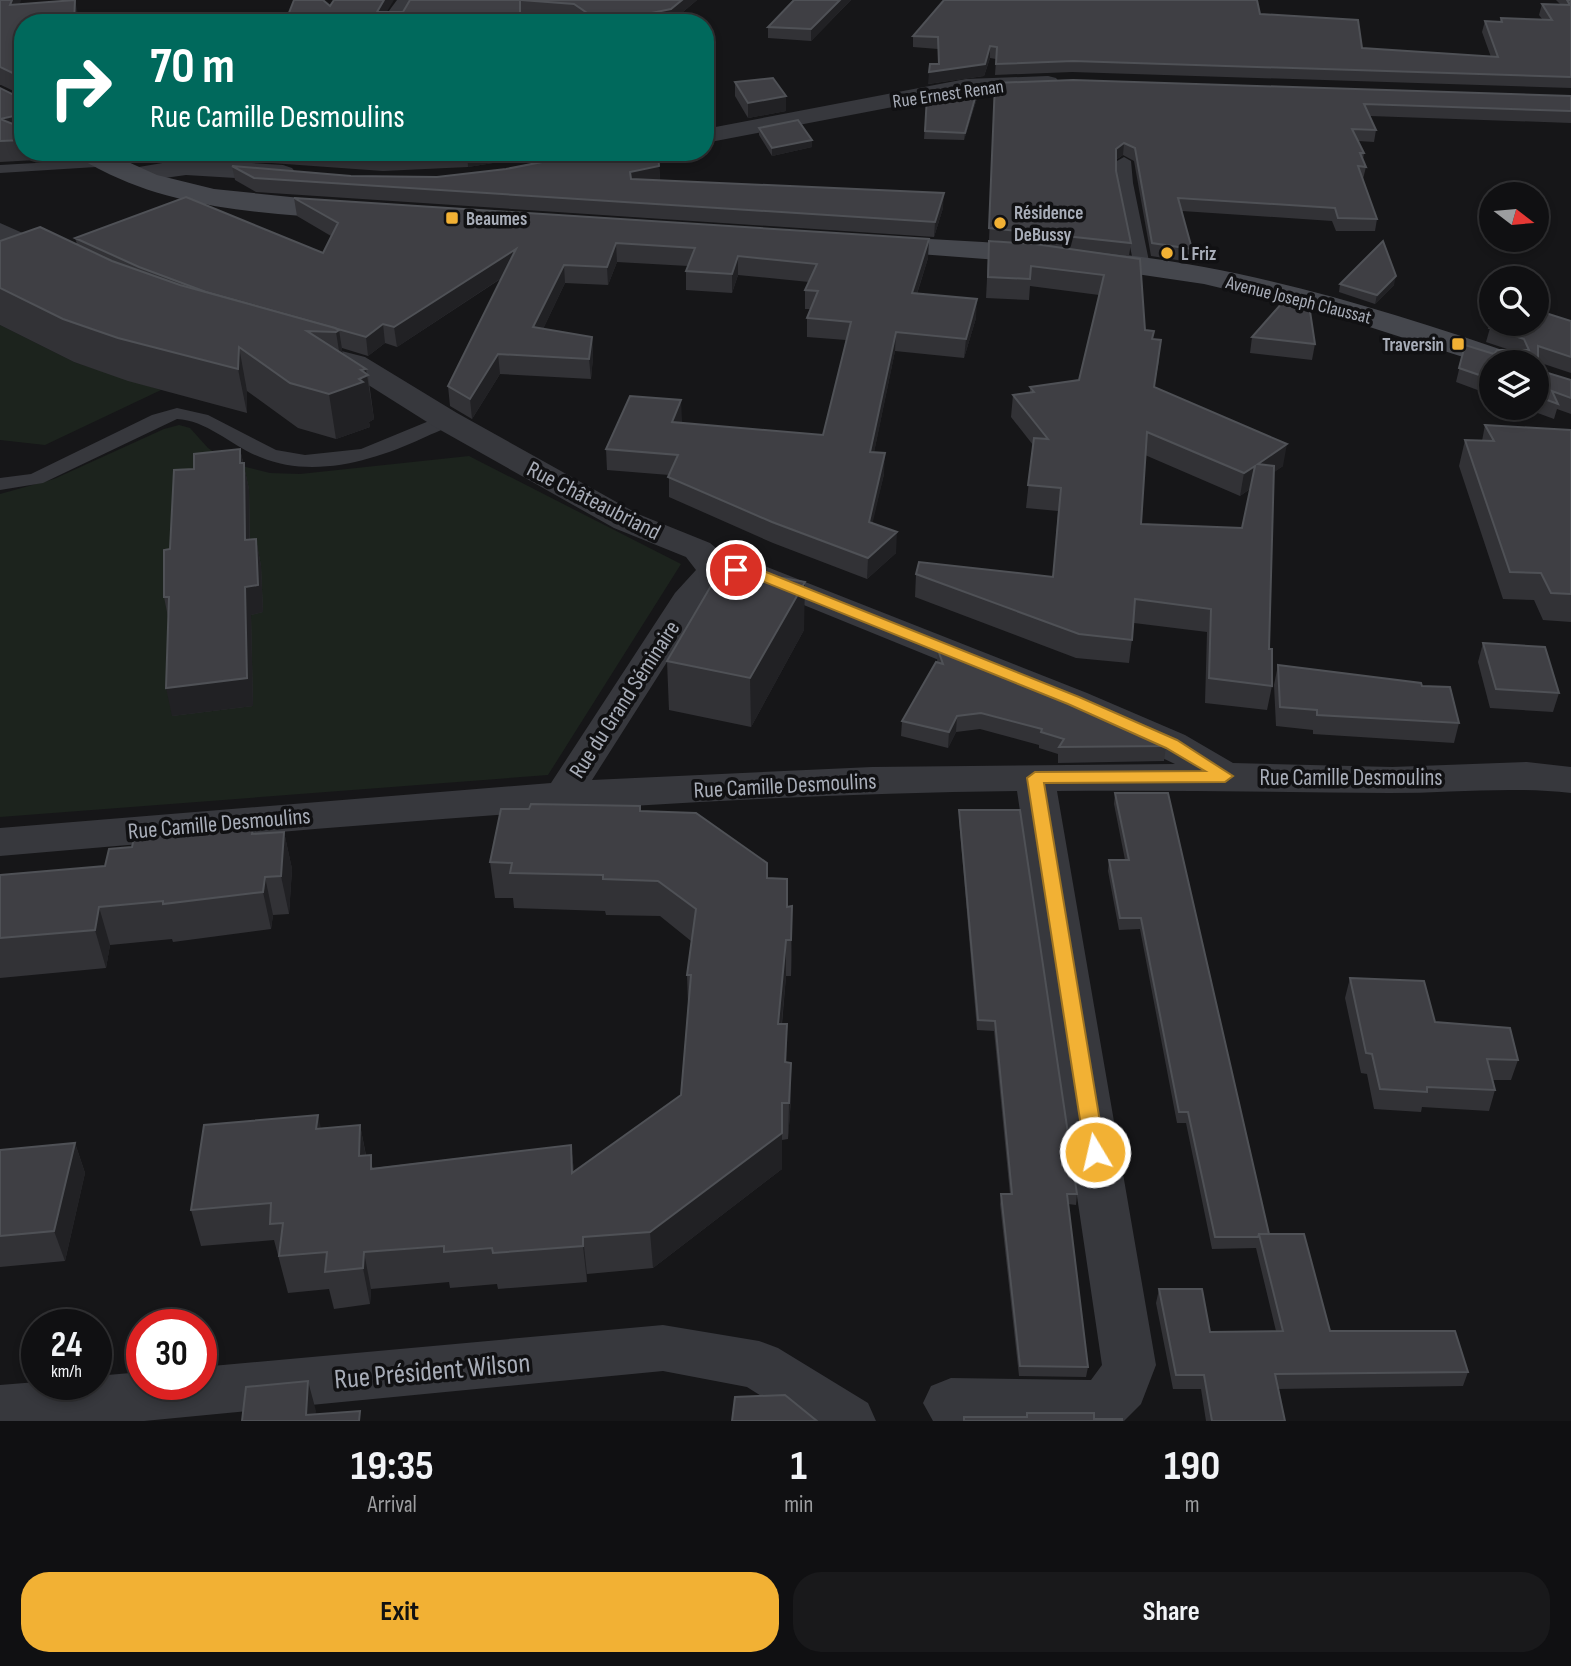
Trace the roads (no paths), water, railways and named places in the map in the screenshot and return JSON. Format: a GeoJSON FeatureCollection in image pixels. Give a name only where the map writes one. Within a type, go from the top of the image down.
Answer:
{"type":"FeatureCollection","features":[{"type":"Feature","properties":{"kind":"main road"},"geometry":{"type":"LineString","coordinates":[[104,161],[174,188],[233,201],[368,212]]}},
{"type":"Feature","properties":{"kind":"main road","name":"Avenue Joseph Claussat"},"geometry":{"type":"LineString","coordinates":[[853,242],[1034,254],[1142,266],[1255,287],[1351,310],[1479,352]]}},
{"type":"Feature","properties":{"kind":"street","name":"Rue Ernest Renan"},"geometry":{"type":"LineString","coordinates":[[714,134],[966,86],[1072,82]]}},
{"type":"Feature","properties":{"kind":"street"},"geometry":{"type":"LineString","coordinates":[[136,174],[186,167],[304,175]]}},
{"type":"Feature","properties":{"kind":"street"},"geometry":{"type":"LineString","coordinates":[[0,230],[84,271]]}},
{"type":"Feature","properties":{"kind":"street","name":"Rue Châteaubriand"},"geometry":{"type":"LineString","coordinates":[[293,347],[354,363],[446,420],[626,522],[698,550],[710,560],[713,572]]}},
{"type":"Feature","properties":{"kind":"street"},"geometry":{"type":"LineString","coordinates":[[713,572],[736,570],[768,579],[1073,701],[1171,744],[1225,776]]}},
{"type":"Feature","properties":{"kind":"street","name":"Rue du Grand Séminaire"},"geometry":{"type":"LineString","coordinates":[[563,795],[693,593],[713,572]]}},
{"type":"Feature","properties":{"kind":"street","name":"Rue Camille Desmoulins"},"geometry":{"type":"LineString","coordinates":[[0,842],[563,795],[872,780],[1225,776],[1392,780],[1527,775],[1571,780]]}},
{"type":"Feature","properties":{"kind":"street"},"geometry":{"type":"LineString","coordinates":[[951,1402],[1103,1405],[1122,1387],[1129,1365],[1035,778]]}},
{"type":"Feature","properties":{"kind":"street","name":"Rue Président Wilson"},"geometry":{"type":"LineString","coordinates":[[0,1410],[663,1348],[759,1365],[848,1421]]}},
{"type":"Feature","properties":{"kind":"lane"},"geometry":{"type":"LineString","coordinates":[[1124,160],[1125,183],[1142,266]]}},
{"type":"Feature","properties":{"kind":"lane"},"geometry":{"type":"LineString","coordinates":[[0,169],[71,161]]}},
{"type":"Feature","properties":{"kind":"lane"},"geometry":{"type":"LineString","coordinates":[[0,484],[36,479],[159,419],[180,413],[199,417],[243,444],[280,458],[334,463],[379,452],[446,420]]}},
{"type":"Feature","properties":{"kind":"place","name":"Beaumes"},"geometry":{"type":"Point","coordinates":[452,218]}},
{"type":"Feature","properties":{"kind":"place","name":"Résidence DeBussy"},"geometry":{"type":"Point","coordinates":[1000,223]}},
{"type":"Feature","properties":{"kind":"place","name":"L Friz"},"geometry":{"type":"Point","coordinates":[1167,253]}},
{"type":"Feature","properties":{"kind":"place","name":"Traversin"},"geometry":{"type":"Point","coordinates":[1458,344]}}]}
